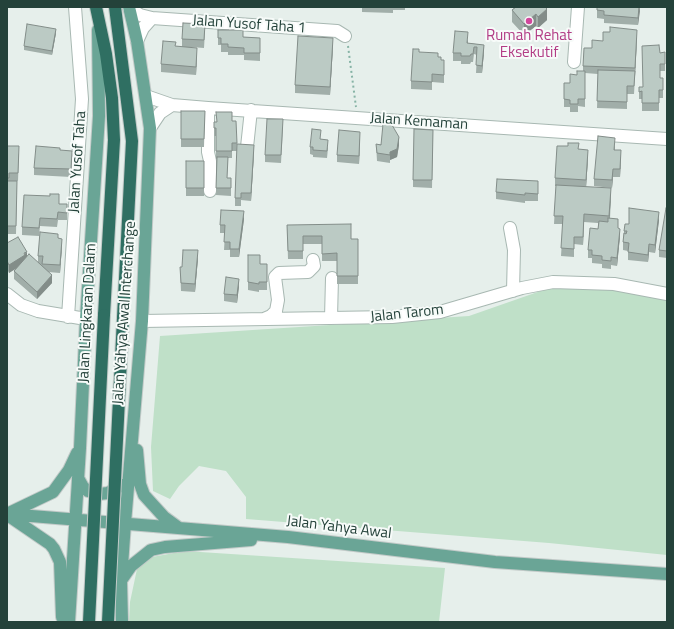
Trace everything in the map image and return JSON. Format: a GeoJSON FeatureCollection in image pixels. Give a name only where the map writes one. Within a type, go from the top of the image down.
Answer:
{"type":"FeatureCollection","features":[{"type":"Feature","properties":{"kind":"highway"},"geometry":{"type":"LineString","coordinates":[[108,622],[132,141],[115,7]]}},
{"type":"Feature","properties":{"kind":"highway","name":"Jalan Lingkaran Dalam"},"geometry":{"type":"LineString","coordinates":[[89,622],[114,140],[112,98],[97,10]]}},
{"type":"Feature","properties":{"kind":"main road","name":"Jalan Yahya Awal Interchange"},"geometry":{"type":"LineString","coordinates":[[122,622],[121,580],[142,321],[150,128],[137,41],[129,7]]}},
{"type":"Feature","properties":{"kind":"main road"},"geometry":{"type":"LineString","coordinates":[[69,622],[99,116],[97,10]]}},
{"type":"Feature","properties":{"kind":"main road"},"geometry":{"type":"LineString","coordinates":[[135,413],[140,484],[144,495],[153,507],[180,528]]}},
{"type":"Feature","properties":{"kind":"main road"},"geometry":{"type":"LineString","coordinates":[[63,622],[60,562],[54,549],[50,544],[7,514],[53,492],[69,470],[80,448]]}},
{"type":"Feature","properties":{"kind":"main road"},"geometry":{"type":"LineString","coordinates":[[78,478],[88,492],[99,494],[108,493],[117,489],[130,472]]}},
{"type":"Feature","properties":{"kind":"main road","name":"Jalan Yahya Awal"},"geometry":{"type":"LineString","coordinates":[[7,514],[74,521],[125,523],[288,538],[495,562],[667,574]]}},
{"type":"Feature","properties":{"kind":"main road"},"geometry":{"type":"LineString","coordinates":[[121,580],[131,566],[151,550],[165,547],[288,538]]}},
{"type":"Feature","properties":{"kind":"street","name":"Jalan Yusof Taha"},"geometry":{"type":"LineString","coordinates":[[68,317],[82,99],[75,7]]}},
{"type":"Feature","properties":{"kind":"street","name":"Jalan Yusof Taha 1"},"geometry":{"type":"LineString","coordinates":[[129,7],[140,15],[152,18],[337,31],[345,36]]}},
{"type":"Feature","properties":{"kind":"street"},"geometry":{"type":"LineString","coordinates":[[574,62],[578,7]]}},
{"type":"Feature","properties":{"kind":"street"},"geometry":{"type":"LineString","coordinates":[[137,41],[143,28],[152,18]]}},
{"type":"Feature","properties":{"kind":"street","name":"Jalan Kemaman"},"geometry":{"type":"LineString","coordinates":[[146,96],[172,105],[208,108],[667,139]]}},
{"type":"Feature","properties":{"kind":"street"},"geometry":{"type":"LineString","coordinates":[[150,128],[160,113],[172,105]]}},
{"type":"Feature","properties":{"kind":"street"},"geometry":{"type":"LineString","coordinates":[[208,108],[210,191]]}},
{"type":"Feature","properties":{"kind":"street"},"geometry":{"type":"LineString","coordinates":[[247,147],[250,110]]}},
{"type":"Feature","properties":{"kind":"street"},"geometry":{"type":"LineString","coordinates":[[510,228],[514,250],[513,285]]}},
{"type":"Feature","properties":{"kind":"street"},"geometry":{"type":"LineString","coordinates":[[264,319],[271,316],[276,311],[278,300],[275,277],[279,273],[308,272],[314,266],[313,260]]}},
{"type":"Feature","properties":{"kind":"street"},"geometry":{"type":"LineString","coordinates":[[331,310],[332,278]]}},
{"type":"Feature","properties":{"kind":"street","name":"Jalan Tarom"},"geometry":{"type":"LineString","coordinates":[[142,321],[264,319],[331,310],[392,317],[440,312],[513,285],[553,282],[614,284],[667,294]]}},
{"type":"Feature","properties":{"kind":"street"},"geometry":{"type":"LineString","coordinates":[[7,294],[22,305],[38,311],[86,319]]}},
{"type":"Feature","properties":{"kind":"path"},"geometry":{"type":"LineString","coordinates":[[345,36],[358,117]]}},
{"type":"Feature","properties":{"kind":"green space"},"geometry":{"type":"Polygon","coordinates":[[[583,284],[667,299],[667,555],[549,543],[246,519],[246,497],[226,471],[199,466],[179,486],[170,499],[153,491],[151,447],[160,336],[469,316],[552,287],[583,284]]]}},
{"type":"Feature","properties":{"kind":"green space"},"geometry":{"type":"Polygon","coordinates":[[[185,551],[445,568],[439,622],[129,622],[130,602],[137,569],[152,557],[185,551]]]}},
{"type":"Feature","properties":{"kind":"building"},"geometry":{"type":"Polygon","coordinates":[[[516,7],[545,7],[547,9],[538,17],[536,14],[524,24],[512,10],[516,7]]]}},
{"type":"Feature","properties":{"kind":"building"},"geometry":{"type":"Polygon","coordinates":[[[597,7],[639,7],[638,18],[604,15],[604,11],[597,10],[597,7]]]}},
{"type":"Feature","properties":{"kind":"building"},"geometry":{"type":"Polygon","coordinates":[[[183,23],[205,24],[204,40],[182,39],[183,23]]]}},
{"type":"Feature","properties":{"kind":"building"},"geometry":{"type":"Polygon","coordinates":[[[27,24],[56,29],[52,51],[24,46],[27,24]]]}},
{"type":"Feature","properties":{"kind":"building"},"geometry":{"type":"Polygon","coordinates":[[[610,27],[637,30],[635,68],[583,66],[584,48],[592,48],[592,40],[603,41],[603,32],[610,32],[610,27]]]}},
{"type":"Feature","properties":{"kind":"building"},"geometry":{"type":"Polygon","coordinates":[[[218,30],[243,30],[243,37],[260,38],[260,53],[244,53],[244,48],[228,47],[228,44],[221,44],[221,38],[218,38],[218,30]]]}},
{"type":"Feature","properties":{"kind":"building"},"geometry":{"type":"Polygon","coordinates":[[[455,31],[468,32],[467,43],[484,45],[482,66],[476,65],[477,47],[474,47],[473,54],[470,56],[461,56],[461,53],[453,53],[455,31]]]}},
{"type":"Feature","properties":{"kind":"building"},"geometry":{"type":"Polygon","coordinates":[[[298,36],[333,38],[330,87],[295,85],[298,36]]]}},
{"type":"Feature","properties":{"kind":"building"},"geometry":{"type":"Polygon","coordinates":[[[163,41],[176,42],[175,46],[197,48],[196,67],[161,64],[163,41]]]}},
{"type":"Feature","properties":{"kind":"building"},"geometry":{"type":"Polygon","coordinates":[[[659,45],[660,53],[665,52],[665,64],[660,64],[660,78],[663,78],[663,90],[659,90],[659,103],[642,103],[642,91],[639,92],[639,87],[643,87],[642,46],[659,45]]]}},
{"type":"Feature","properties":{"kind":"building"},"geometry":{"type":"Polygon","coordinates":[[[413,49],[419,49],[419,52],[438,53],[438,57],[441,57],[441,60],[444,60],[444,75],[432,74],[432,82],[411,81],[413,49]]]}},
{"type":"Feature","properties":{"kind":"building"},"geometry":{"type":"Polygon","coordinates":[[[598,70],[635,71],[634,86],[627,86],[627,102],[597,101],[598,70]]]}},
{"type":"Feature","properties":{"kind":"building"},"geometry":{"type":"Polygon","coordinates":[[[577,71],[585,71],[585,99],[578,99],[578,104],[570,104],[570,100],[564,99],[564,83],[570,83],[570,74],[577,75],[577,71]]]}},
{"type":"Feature","properties":{"kind":"building"},"geometry":{"type":"Polygon","coordinates":[[[181,111],[205,111],[204,139],[181,139],[181,111]]]}},
{"type":"Feature","properties":{"kind":"building"},"geometry":{"type":"Polygon","coordinates":[[[216,112],[232,112],[232,121],[236,121],[237,143],[232,143],[232,151],[216,151],[216,128],[214,128],[214,122],[217,122],[216,112]]]}},
{"type":"Feature","properties":{"kind":"building"},"geometry":{"type":"Polygon","coordinates":[[[267,119],[283,119],[281,155],[265,155],[267,119]]]}},
{"type":"Feature","properties":{"kind":"building"},"geometry":{"type":"Polygon","coordinates":[[[383,124],[392,125],[399,137],[397,149],[390,152],[390,155],[377,153],[376,144],[381,145],[383,124]]]}},
{"type":"Feature","properties":{"kind":"building"},"geometry":{"type":"Polygon","coordinates":[[[312,129],[321,130],[320,139],[328,140],[327,151],[313,150],[313,147],[310,147],[312,129]]]}},
{"type":"Feature","properties":{"kind":"building"},"geometry":{"type":"Polygon","coordinates":[[[414,129],[433,130],[432,180],[413,180],[414,129]]]}},
{"type":"Feature","properties":{"kind":"building"},"geometry":{"type":"Polygon","coordinates":[[[339,130],[360,132],[359,156],[337,155],[339,130]]]}},
{"type":"Feature","properties":{"kind":"building"},"geometry":{"type":"Polygon","coordinates":[[[598,136],[615,138],[614,150],[621,150],[620,169],[613,169],[612,180],[594,179],[598,136]]]}},
{"type":"Feature","properties":{"kind":"building"},"geometry":{"type":"Polygon","coordinates":[[[568,143],[579,143],[578,149],[588,150],[586,180],[555,178],[557,146],[568,146],[568,143]]]}},
{"type":"Feature","properties":{"kind":"building"},"geometry":{"type":"Polygon","coordinates":[[[237,144],[254,145],[251,193],[241,193],[241,198],[235,198],[237,144]]]}},
{"type":"Feature","properties":{"kind":"building"},"geometry":{"type":"Polygon","coordinates":[[[7,146],[19,146],[18,173],[9,173],[9,178],[7,178],[7,146]]]}},
{"type":"Feature","properties":{"kind":"building"},"geometry":{"type":"Polygon","coordinates":[[[36,146],[60,148],[60,150],[72,151],[71,169],[34,168],[36,146]]]}},
{"type":"Feature","properties":{"kind":"building"},"geometry":{"type":"Polygon","coordinates":[[[217,157],[228,157],[227,178],[231,178],[231,188],[216,188],[217,157]]]}},
{"type":"Feature","properties":{"kind":"building"},"geometry":{"type":"Polygon","coordinates":[[[186,161],[204,161],[204,188],[186,188],[186,161]]]}},
{"type":"Feature","properties":{"kind":"building"},"geometry":{"type":"Polygon","coordinates":[[[497,179],[538,181],[538,194],[525,193],[525,195],[496,192],[497,179]]]}},
{"type":"Feature","properties":{"kind":"building"},"geometry":{"type":"Polygon","coordinates":[[[7,181],[17,181],[16,226],[7,226],[7,181]]]}},
{"type":"Feature","properties":{"kind":"building"},"geometry":{"type":"Polygon","coordinates":[[[556,185],[611,188],[609,216],[584,214],[583,237],[574,237],[574,249],[561,248],[563,216],[554,216],[556,185]]]}},
{"type":"Feature","properties":{"kind":"building"},"geometry":{"type":"Polygon","coordinates":[[[50,194],[59,194],[59,204],[67,204],[67,213],[58,212],[57,219],[40,218],[39,228],[22,227],[24,195],[50,196],[50,194]]]}},
{"type":"Feature","properties":{"kind":"building"},"geometry":{"type":"Polygon","coordinates":[[[629,208],[659,212],[655,245],[649,244],[648,255],[628,252],[629,243],[623,242],[624,233],[626,234],[627,231],[624,231],[625,224],[629,224],[629,208]]]}},
{"type":"Feature","properties":{"kind":"building"},"geometry":{"type":"Polygon","coordinates":[[[667,208],[667,251],[659,250],[667,208]]]}},
{"type":"Feature","properties":{"kind":"building"},"geometry":{"type":"Polygon","coordinates":[[[221,210],[244,211],[239,249],[230,249],[230,242],[224,242],[225,225],[220,225],[221,210]]]}},
{"type":"Feature","properties":{"kind":"building"},"geometry":{"type":"Polygon","coordinates":[[[608,218],[618,219],[618,228],[620,229],[617,258],[611,257],[611,261],[602,260],[602,256],[592,255],[592,250],[588,250],[590,228],[598,229],[599,221],[608,222],[608,218]]]}},
{"type":"Feature","properties":{"kind":"building"},"geometry":{"type":"Polygon","coordinates":[[[351,224],[351,239],[358,239],[358,276],[337,276],[337,253],[322,254],[322,236],[303,236],[303,251],[288,251],[287,225],[351,224]]]}},
{"type":"Feature","properties":{"kind":"building"},"geometry":{"type":"Polygon","coordinates":[[[40,232],[58,234],[58,238],[62,239],[60,265],[42,264],[43,256],[38,256],[40,232]]]}},
{"type":"Feature","properties":{"kind":"building"},"geometry":{"type":"Polygon","coordinates":[[[18,237],[27,252],[24,253],[25,255],[9,265],[7,261],[7,243],[18,237]]]}},
{"type":"Feature","properties":{"kind":"building"},"geometry":{"type":"Polygon","coordinates":[[[183,250],[198,250],[195,284],[181,283],[180,267],[182,267],[183,250]]]}},
{"type":"Feature","properties":{"kind":"building"},"geometry":{"type":"Polygon","coordinates":[[[29,254],[52,275],[37,292],[14,271],[29,254]]]}},
{"type":"Feature","properties":{"kind":"building"},"geometry":{"type":"Polygon","coordinates":[[[248,255],[260,255],[260,264],[267,264],[267,282],[259,282],[259,284],[248,282],[248,255]]]}},
{"type":"Feature","properties":{"kind":"building"},"geometry":{"type":"Polygon","coordinates":[[[226,277],[239,279],[237,295],[224,294],[226,277]]]}},
{"type":"Feature","properties":{"kind":"place","name":"Rumah Rehat Eksekutif"},"geometry":{"type":"Point","coordinates":[529,21]}}]}
